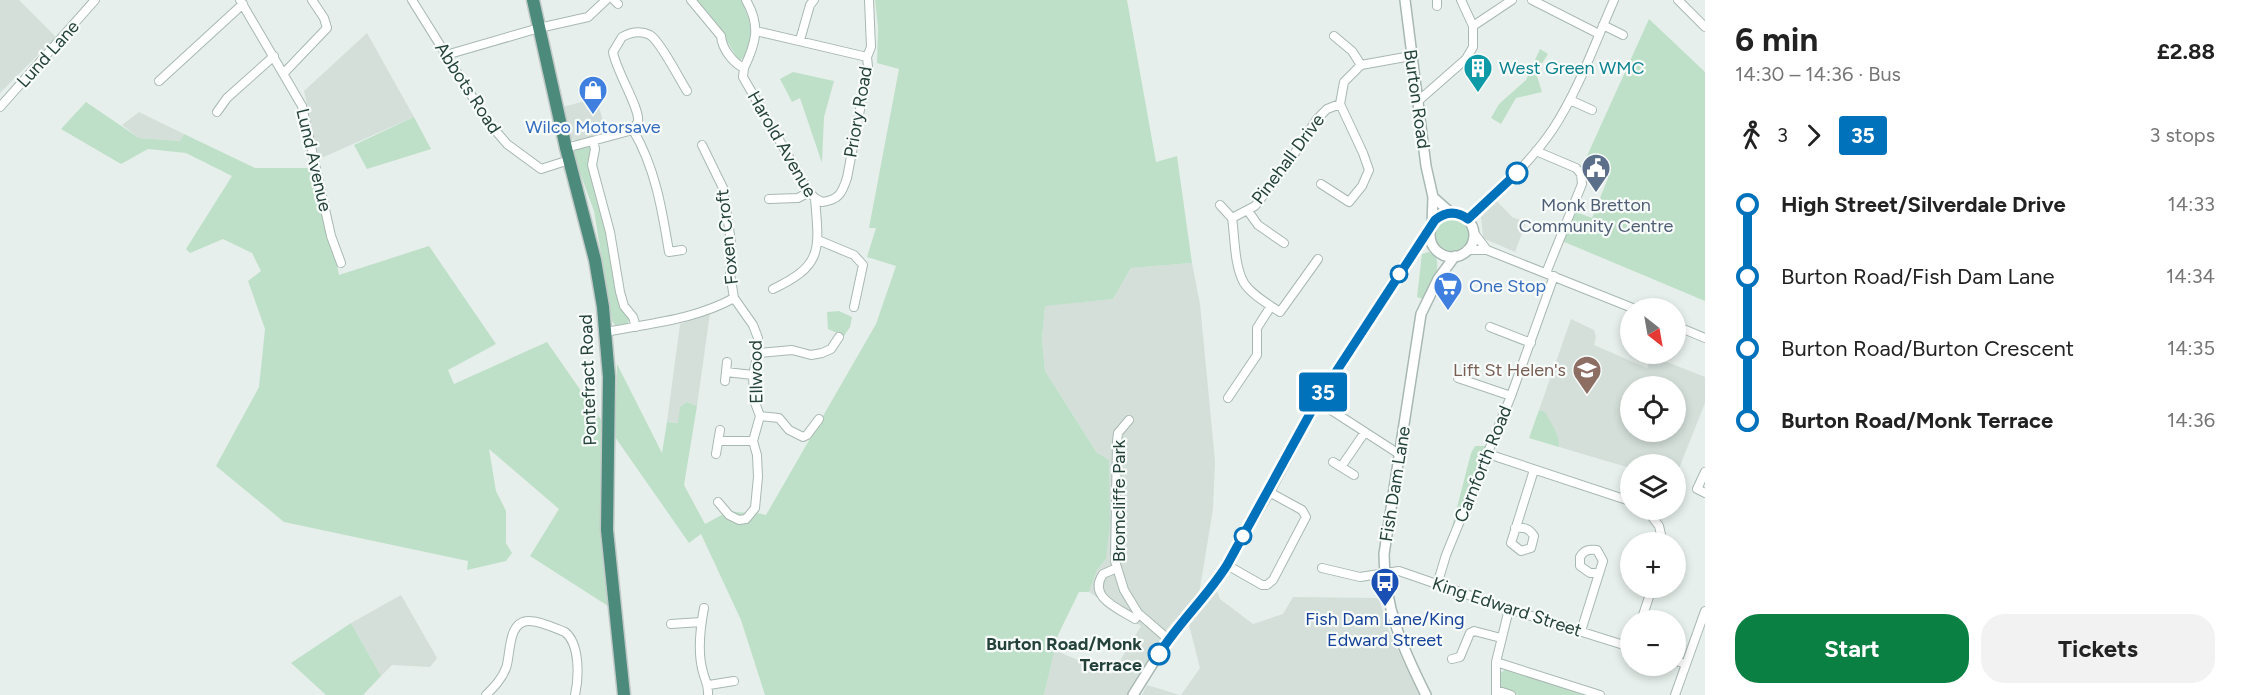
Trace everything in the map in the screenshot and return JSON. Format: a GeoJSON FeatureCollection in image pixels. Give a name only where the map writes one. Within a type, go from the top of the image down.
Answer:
{"type":"FeatureCollection","features":[{"type":"Feature","properties":{"kind":"highway","name":"Pontefract Road"},"geometry":{"type":"LineString","coordinates":[[533,0],[567,154],[595,260],[606,332],[609,377],[607,530],[624,695]]}},
{"type":"Feature","properties":{"kind":"street","name":"Lund Lane"},"geometry":{"type":"LineString","coordinates":[[0,107],[95,0]]}},
{"type":"Feature","properties":{"kind":"street"},"geometry":{"type":"LineString","coordinates":[[285,73],[327,28],[324,18],[312,0]]}},
{"type":"Feature","properties":{"kind":"street","name":"Abbots Road"},"geometry":{"type":"LineString","coordinates":[[412,0],[488,122],[507,144],[541,169],[567,154]]}},
{"type":"Feature","properties":{"kind":"street"},"geometry":{"type":"LineString","coordinates":[[446,55],[539,28],[588,17],[606,0]]}},
{"type":"Feature","properties":{"kind":"street","name":"Harold Avenue"},"geometry":{"type":"LineString","coordinates":[[691,0],[721,36],[721,42],[733,62],[744,68],[743,77],[812,195],[818,240],[817,252],[808,266],[794,279],[773,289]]}},
{"type":"Feature","properties":{"kind":"street"},"geometry":{"type":"LineString","coordinates":[[744,68],[753,50],[756,31],[753,14],[746,0]]}},
{"type":"Feature","properties":{"kind":"street"},"geometry":{"type":"LineString","coordinates":[[800,40],[814,0]]}},
{"type":"Feature","properties":{"kind":"street","name":"Priory Road"},"geometry":{"type":"LineString","coordinates":[[769,199],[812,195],[822,202],[831,201],[842,194],[869,62],[867,57],[871,47],[869,0]]}},
{"type":"Feature","properties":{"kind":"street","name":"Burton Road"},"geometry":{"type":"LineString","coordinates":[[1405,0],[1417,102],[1433,197],[1431,228]]}},
{"type":"Feature","properties":{"kind":"street"},"geometry":{"type":"LineString","coordinates":[[1417,102],[1446,78],[1473,47],[1473,26],[1461,0]]}},
{"type":"Feature","properties":{"kind":"street"},"geometry":{"type":"LineString","coordinates":[[1473,26],[1512,0]]}},
{"type":"Feature","properties":{"kind":"street"},"geometry":{"type":"LineString","coordinates":[[1532,0],[1599,34]]}},
{"type":"Feature","properties":{"kind":"street"},"geometry":{"type":"LineString","coordinates":[[1468,219],[1501,189],[1536,151],[1570,100],[1614,0]]}},
{"type":"Feature","properties":{"kind":"street"},"geometry":{"type":"LineString","coordinates":[[1678,0],[1705,27]]}},
{"type":"Feature","properties":{"kind":"street"},"geometry":{"type":"LineString","coordinates":[[159,81],[241,2]]}},
{"type":"Feature","properties":{"kind":"street","name":"Lund Avenue"},"geometry":{"type":"LineString","coordinates":[[241,2],[302,105],[332,236],[341,263]]}},
{"type":"Feature","properties":{"kind":"street"},"geometry":{"type":"LineString","coordinates":[[1603,25],[1623,34]]}},
{"type":"Feature","properties":{"kind":"street"},"geometry":{"type":"LineString","coordinates":[[756,31],[867,57]]}},
{"type":"Feature","properties":{"kind":"street"},"geometry":{"type":"LineString","coordinates":[[567,154],[593,141],[633,129],[638,121],[637,110],[616,67],[613,52],[622,37],[637,32],[650,35],[661,48],[687,92]]}},
{"type":"Feature","properties":{"kind":"street"},"geometry":{"type":"LineString","coordinates":[[1334,36],[1352,51],[1361,65]]}},
{"type":"Feature","properties":{"kind":"street"},"geometry":{"type":"LineString","coordinates":[[217,112],[227,98],[274,56]]}},
{"type":"Feature","properties":{"kind":"street"},"geometry":{"type":"LineString","coordinates":[[1320,184],[1349,202],[1362,186],[1369,170],[1340,104],[1344,82],[1361,65],[1411,56]]}},
{"type":"Feature","properties":{"kind":"street"},"geometry":{"type":"LineString","coordinates":[[1570,100],[1592,110]]}},
{"type":"Feature","properties":{"kind":"street","name":"Pinehall Drive"},"geometry":{"type":"LineString","coordinates":[[1232,218],[1255,206],[1289,162],[1317,119],[1327,109],[1340,104]]}},
{"type":"Feature","properties":{"kind":"street"},"geometry":{"type":"LineString","coordinates":[[633,129],[642,145],[659,195],[669,252],[682,250]]}},
{"type":"Feature","properties":{"kind":"street"},"geometry":{"type":"LineString","coordinates":[[593,141],[595,149],[592,165],[610,232],[620,292],[624,306],[633,317],[636,327]]}},
{"type":"Feature","properties":{"kind":"street","name":"Foxen Croft"},"geometry":{"type":"LineString","coordinates":[[702,145],[723,188],[731,242],[730,273],[734,298]]}},
{"type":"Feature","properties":{"kind":"street","name":"Carnforth Road"},"geometry":{"type":"LineString","coordinates":[[1437,585],[1446,555],[1531,343],[1550,274],[1582,184],[1576,168],[1536,151]]}},
{"type":"Feature","properties":{"kind":"street"},"geometry":{"type":"LineString","coordinates":[[1433,197],[1451,213]]}},
{"type":"Feature","properties":{"kind":"street"},"geometry":{"type":"LineString","coordinates":[[1220,205],[1232,218],[1238,266],[1244,283],[1257,296],[1280,312],[1318,259]]}},
{"type":"Feature","properties":{"kind":"street"},"geometry":{"type":"LineString","coordinates":[[1248,211],[1258,225],[1284,243]]}},
{"type":"Feature","properties":{"kind":"street"},"geometry":{"type":"LineString","coordinates":[[1133,695],[1168,639],[1214,585],[1227,565],[1317,401],[1415,250],[1440,216],[1451,213],[1460,214],[1468,219],[1474,233],[1487,250]]}},
{"type":"Feature","properties":{"kind":"street"},"geometry":{"type":"LineString","coordinates":[[1431,228],[1431,240],[1439,252],[1442,272]]}},
{"type":"Feature","properties":{"kind":"street"},"geometry":{"type":"LineString","coordinates":[[1415,250],[1427,247],[1455,256],[1467,250],[1473,243],[1474,233]]}},
{"type":"Feature","properties":{"kind":"street"},"geometry":{"type":"LineString","coordinates":[[818,240],[854,255],[863,265],[854,308]]}},
{"type":"Feature","properties":{"kind":"street"},"geometry":{"type":"LineString","coordinates":[[1467,250],[1487,250],[1620,303]]}},
{"type":"Feature","properties":{"kind":"street","name":"Fish Dam Lane"},"geometry":{"type":"LineString","coordinates":[[1426,695],[1398,637],[1387,598],[1384,554],[1421,314],[1425,301],[1442,272],[1455,256]]}},
{"type":"Feature","properties":{"kind":"street"},"geometry":{"type":"LineString","coordinates":[[606,332],[690,316],[734,298]]}},
{"type":"Feature","properties":{"kind":"street","name":"Ellwood"},"geometry":{"type":"LineString","coordinates":[[734,298],[753,325],[758,338],[758,353],[753,375],[754,400],[759,416],[753,441],[757,455],[758,477],[755,508],[746,519]]}},
{"type":"Feature","properties":{"kind":"street"},"geometry":{"type":"LineString","coordinates":[[1228,398],[1257,355],[1257,328],[1271,306]]}},
{"type":"Feature","properties":{"kind":"street"},"geometry":{"type":"LineString","coordinates":[[1490,327],[1531,343]]}},
{"type":"Feature","properties":{"kind":"street"},"geometry":{"type":"LineString","coordinates":[[1686,330],[1705,338]]}},
{"type":"Feature","properties":{"kind":"street"},"geometry":{"type":"LineString","coordinates":[[758,353],[792,350],[811,355],[827,355],[839,337]]}},
{"type":"Feature","properties":{"kind":"street"},"geometry":{"type":"LineString","coordinates":[[725,381],[727,362]]}},
{"type":"Feature","properties":{"kind":"street"},"geometry":{"type":"LineString","coordinates":[[726,372],[753,375]]}},
{"type":"Feature","properties":{"kind":"street"},"geometry":{"type":"LineString","coordinates":[[1458,378],[1511,396]]}},
{"type":"Feature","properties":{"kind":"street"},"geometry":{"type":"LineString","coordinates":[[1317,401],[1399,454]]}},
{"type":"Feature","properties":{"kind":"street"},"geometry":{"type":"LineString","coordinates":[[759,416],[779,418],[789,430],[803,437],[819,418]]}},
{"type":"Feature","properties":{"kind":"street","name":"Bromcliffe Park"},"geometry":{"type":"LineString","coordinates":[[1129,420],[1118,433],[1117,441],[1118,503],[1115,553],[1117,568],[1124,590],[1138,613],[1168,639]]}},
{"type":"Feature","properties":{"kind":"street"},"geometry":{"type":"LineString","coordinates":[[716,454],[720,430]]}},
{"type":"Feature","properties":{"kind":"street"},"geometry":{"type":"LineString","coordinates":[[1341,467],[1365,432]]}},
{"type":"Feature","properties":{"kind":"street"},"geometry":{"type":"LineString","coordinates":[[718,441],[753,441]]}},
{"type":"Feature","properties":{"kind":"street"},"geometry":{"type":"LineString","coordinates":[[1488,454],[1620,498]]}},
{"type":"Feature","properties":{"kind":"street"},"geometry":{"type":"LineString","coordinates":[[1333,462],[1354,476]]}},
{"type":"Feature","properties":{"kind":"street"},"geometry":{"type":"LineString","coordinates":[[1515,528],[1534,470]]}},
{"type":"Feature","properties":{"kind":"street"},"geometry":{"type":"LineString","coordinates":[[1687,486],[1701,491],[1705,472]]}},
{"type":"Feature","properties":{"kind":"street"},"geometry":{"type":"LineString","coordinates":[[1227,565],[1262,585],[1267,585],[1273,580],[1306,517],[1302,510],[1269,492]]}},
{"type":"Feature","properties":{"kind":"street"},"geometry":{"type":"LineString","coordinates":[[718,502],[729,515],[739,520],[746,519],[750,528]]}},
{"type":"Feature","properties":{"kind":"street"},"geometry":{"type":"LineString","coordinates":[[1117,568],[1103,574],[1098,586],[1100,592],[1108,603],[1135,619]]}},
{"type":"Feature","properties":{"kind":"street","name":"King Edward Street"},"geometry":{"type":"LineString","coordinates":[[1322,568],[1360,577],[1399,571],[1509,609],[1620,643]]}},
{"type":"Feature","properties":{"kind":"street"},"geometry":{"type":"LineString","coordinates":[[1581,631],[1598,573]]}},
{"type":"Feature","properties":{"kind":"street"},"geometry":{"type":"LineString","coordinates":[[704,608],[699,643],[703,672],[709,685],[708,695]]}},
{"type":"Feature","properties":{"kind":"street"},"geometry":{"type":"LineString","coordinates":[[1509,609],[1496,662],[1496,692],[1511,695]]}},
{"type":"Feature","properties":{"kind":"street"},"geometry":{"type":"LineString","coordinates":[[1686,664],[1705,611]]}},
{"type":"Feature","properties":{"kind":"street"},"geometry":{"type":"LineString","coordinates":[[486,695],[498,683],[506,668],[509,645],[514,631],[522,623],[529,621],[565,632],[570,636],[574,643],[577,682],[575,695]]}},
{"type":"Feature","properties":{"kind":"street"},"geometry":{"type":"LineString","coordinates":[[671,624],[701,622]]}},
{"type":"Feature","properties":{"kind":"street"},"geometry":{"type":"LineString","coordinates":[[1452,659],[1460,657],[1470,633],[1474,631],[1501,638]]}},
{"type":"Feature","properties":{"kind":"street"},"geometry":{"type":"LineString","coordinates":[[1496,662],[1600,695]]}},
{"type":"Feature","properties":{"kind":"street"},"geometry":{"type":"LineString","coordinates":[[1675,695],[1682,676]]}},
{"type":"Feature","properties":{"kind":"street"},"geometry":{"type":"LineString","coordinates":[[709,685],[734,681]]}},
{"type":"Feature","properties":{"kind":"shaded area"},"geometry":{"type":"Polygon","coordinates":[[[0,0],[19,0],[56,37],[0,93],[0,0]]]}},
{"type":"Feature","properties":{"kind":"shaded area"},"geometry":{"type":"Polygon","coordinates":[[[367,33],[414,117],[319,159],[304,91],[367,33]]]}},
{"type":"Feature","properties":{"kind":"shaded area"},"geometry":{"type":"Polygon","coordinates":[[[596,98],[607,133],[573,140],[570,137],[563,107],[596,98]]]}},
{"type":"Feature","properties":{"kind":"shaded area"},"geometry":{"type":"Polygon","coordinates":[[[139,112],[184,134],[180,141],[139,138],[122,125],[139,112]]]}},
{"type":"Feature","properties":{"kind":"shaded area"},"geometry":{"type":"Polygon","coordinates":[[[1497,201],[1512,217],[1526,222],[1515,252],[1483,237],[1481,217],[1497,201]]]}},
{"type":"Feature","properties":{"kind":"shaded area"},"geometry":{"type":"Polygon","coordinates":[[[1192,263],[1200,304],[1215,461],[1213,509],[1199,594],[1167,629],[1129,695],[1044,695],[1054,650],[1112,674],[1141,626],[1089,592],[1097,570],[1106,559],[1097,453],[1045,371],[1042,339],[1045,305],[1113,299],[1131,268],[1192,263]]]}},
{"type":"Feature","properties":{"kind":"shaded area"},"geometry":{"type":"Polygon","coordinates":[[[710,313],[697,406],[687,402],[678,423],[667,422],[680,324],[710,313]]]}},
{"type":"Feature","properties":{"kind":"shaded area","name":"Lift St Helen's"},"geometry":{"type":"Polygon","coordinates":[[[1571,319],[1594,330],[1596,337],[1594,345],[1620,356],[1620,364],[1638,364],[1647,368],[1649,364],[1672,364],[1705,377],[1705,403],[1685,454],[1620,454],[1620,465],[1559,447],[1559,442],[1542,411],[1539,410],[1571,319]]]}},
{"type":"Feature","properties":{"kind":"shaded area"},"geometry":{"type":"Polygon","coordinates":[[[1216,588],[1220,599],[1253,624],[1283,614],[1293,597],[1379,598],[1388,629],[1419,695],[1181,695],[1200,668],[1189,625],[1216,588]]]}},
{"type":"Feature","properties":{"kind":"shaded area"},"geometry":{"type":"Polygon","coordinates":[[[401,595],[437,658],[430,667],[392,665],[381,676],[351,623],[401,595]]]}},
{"type":"Feature","properties":{"kind":"shaded area"},"geometry":{"type":"Polygon","coordinates":[[[1147,685],[1180,695],[1142,695],[1147,685]]]}},
{"type":"Feature","properties":{"kind":"green space"},"geometry":{"type":"Polygon","coordinates":[[[696,0],[741,0],[750,25],[751,41],[749,49],[739,61],[720,30],[696,0]]]}},
{"type":"Feature","properties":{"kind":"green space"},"geometry":{"type":"Polygon","coordinates":[[[875,0],[1127,0],[1156,162],[1177,156],[1192,263],[1131,268],[1113,299],[1045,306],[1042,339],[1045,371],[1097,453],[1109,460],[1110,523],[1106,559],[1097,570],[1089,592],[1079,592],[1058,635],[1044,695],[765,695],[741,620],[701,534],[689,543],[615,437],[617,364],[662,453],[667,422],[678,423],[680,407],[687,402],[697,406],[684,485],[705,524],[729,511],[766,515],[876,324],[896,266],[867,257],[876,228],[869,228],[899,69],[877,63],[878,27],[875,0]]]}},
{"type":"Feature","properties":{"kind":"green space"},"geometry":{"type":"Polygon","coordinates":[[[1649,19],[1705,72],[1705,301],[1562,241],[1576,212],[1592,218],[1608,178],[1582,167],[1649,19]]]}},
{"type":"Feature","properties":{"kind":"green space"},"geometry":{"type":"Polygon","coordinates":[[[1540,49],[1548,54],[1536,73],[1542,92],[1516,98],[1501,124],[1491,118],[1499,104],[1526,80],[1540,49]]]}},
{"type":"Feature","properties":{"kind":"green space"},"geometry":{"type":"Polygon","coordinates":[[[793,72],[834,81],[824,117],[822,163],[800,98],[792,102],[780,79],[793,72]]]}},
{"type":"Feature","properties":{"kind":"green space"},"geometry":{"type":"Polygon","coordinates":[[[86,102],[139,138],[180,141],[184,134],[255,168],[318,168],[339,275],[429,246],[496,344],[448,370],[454,384],[547,342],[602,421],[603,546],[608,606],[530,556],[559,509],[489,449],[496,491],[506,511],[506,543],[512,553],[506,561],[467,570],[468,561],[284,522],[216,466],[259,387],[265,329],[248,281],[261,271],[252,253],[223,239],[190,253],[186,249],[232,176],[186,153],[148,149],[121,164],[61,129],[86,102]]]}},
{"type":"Feature","properties":{"kind":"green space"},"geometry":{"type":"Polygon","coordinates":[[[414,117],[431,149],[367,169],[354,145],[414,117]]]}},
{"type":"Feature","properties":{"kind":"green space"},"geometry":{"type":"Polygon","coordinates":[[[590,145],[592,147],[590,169],[630,319],[627,324],[615,325],[612,321],[594,211],[573,154],[575,150],[590,145]]]}},
{"type":"Feature","properties":{"kind":"green space"},"geometry":{"type":"Polygon","coordinates":[[[1452,218],[1464,223],[1469,235],[1464,247],[1452,252],[1440,247],[1435,235],[1440,223],[1452,218]]]}},
{"type":"Feature","properties":{"kind":"green space"},"geometry":{"type":"Polygon","coordinates":[[[1429,252],[1436,257],[1437,268],[1423,299],[1417,297],[1422,254],[1429,252]]]}},
{"type":"Feature","properties":{"kind":"green space"},"geometry":{"type":"Polygon","coordinates":[[[839,311],[852,317],[850,327],[844,336],[828,329],[827,312],[839,311]]]}},
{"type":"Feature","properties":{"kind":"green space"},"geometry":{"type":"Polygon","coordinates":[[[1539,410],[1545,412],[1558,438],[1559,447],[1529,438],[1539,410]]]}},
{"type":"Feature","properties":{"kind":"green space"},"geometry":{"type":"Polygon","coordinates":[[[1475,446],[1485,446],[1486,449],[1452,527],[1471,453],[1475,446]]]}},
{"type":"Feature","properties":{"kind":"green space"},"geometry":{"type":"Polygon","coordinates":[[[351,623],[381,676],[363,695],[326,695],[291,663],[351,623]]]}},
{"type":"Feature","properties":{"kind":"green space"},"geometry":{"type":"Polygon","coordinates":[[[1506,669],[1589,695],[1518,695],[1499,686],[1499,674],[1506,669]]]}},
{"type":"Feature","properties":{"kind":"bus line","name":"35"},"geometry":{"type":"LineString","coordinates":[[1159,654],[1168,639],[1214,585],[1227,565],[1317,401],[1410,257],[1431,230],[1435,220],[1451,213],[1460,214],[1468,219],[1517,173]]}},
{"type":"Feature","properties":{"kind":"place","name":"West Green WMC"},"geometry":{"type":"Point","coordinates":[1478,94]}},
{"type":"Feature","properties":{"kind":"place","name":"Wilco Motorsave"},"geometry":{"type":"Point","coordinates":[593,116]}},
{"type":"Feature","properties":{"kind":"place","name":"Monk Bretton Community Centre"},"geometry":{"type":"Point","coordinates":[1596,194]}},
{"type":"Feature","properties":{"kind":"place","name":"One Stop"},"geometry":{"type":"Point","coordinates":[1448,312]}},
{"type":"Feature","properties":{"kind":"place","name":"Lift St Helen's"},"geometry":{"type":"Point","coordinates":[1587,396]}},
{"type":"Feature","properties":{"kind":"place","name":"Fish Dam Lane/King Edward Street"},"geometry":{"type":"Point","coordinates":[1385,608]}},
{"type":"Feature","properties":{"kind":"place","name":"Burton Road/Monk Terrace"},"geometry":{"type":"Point","coordinates":[1159,654]}}]}
